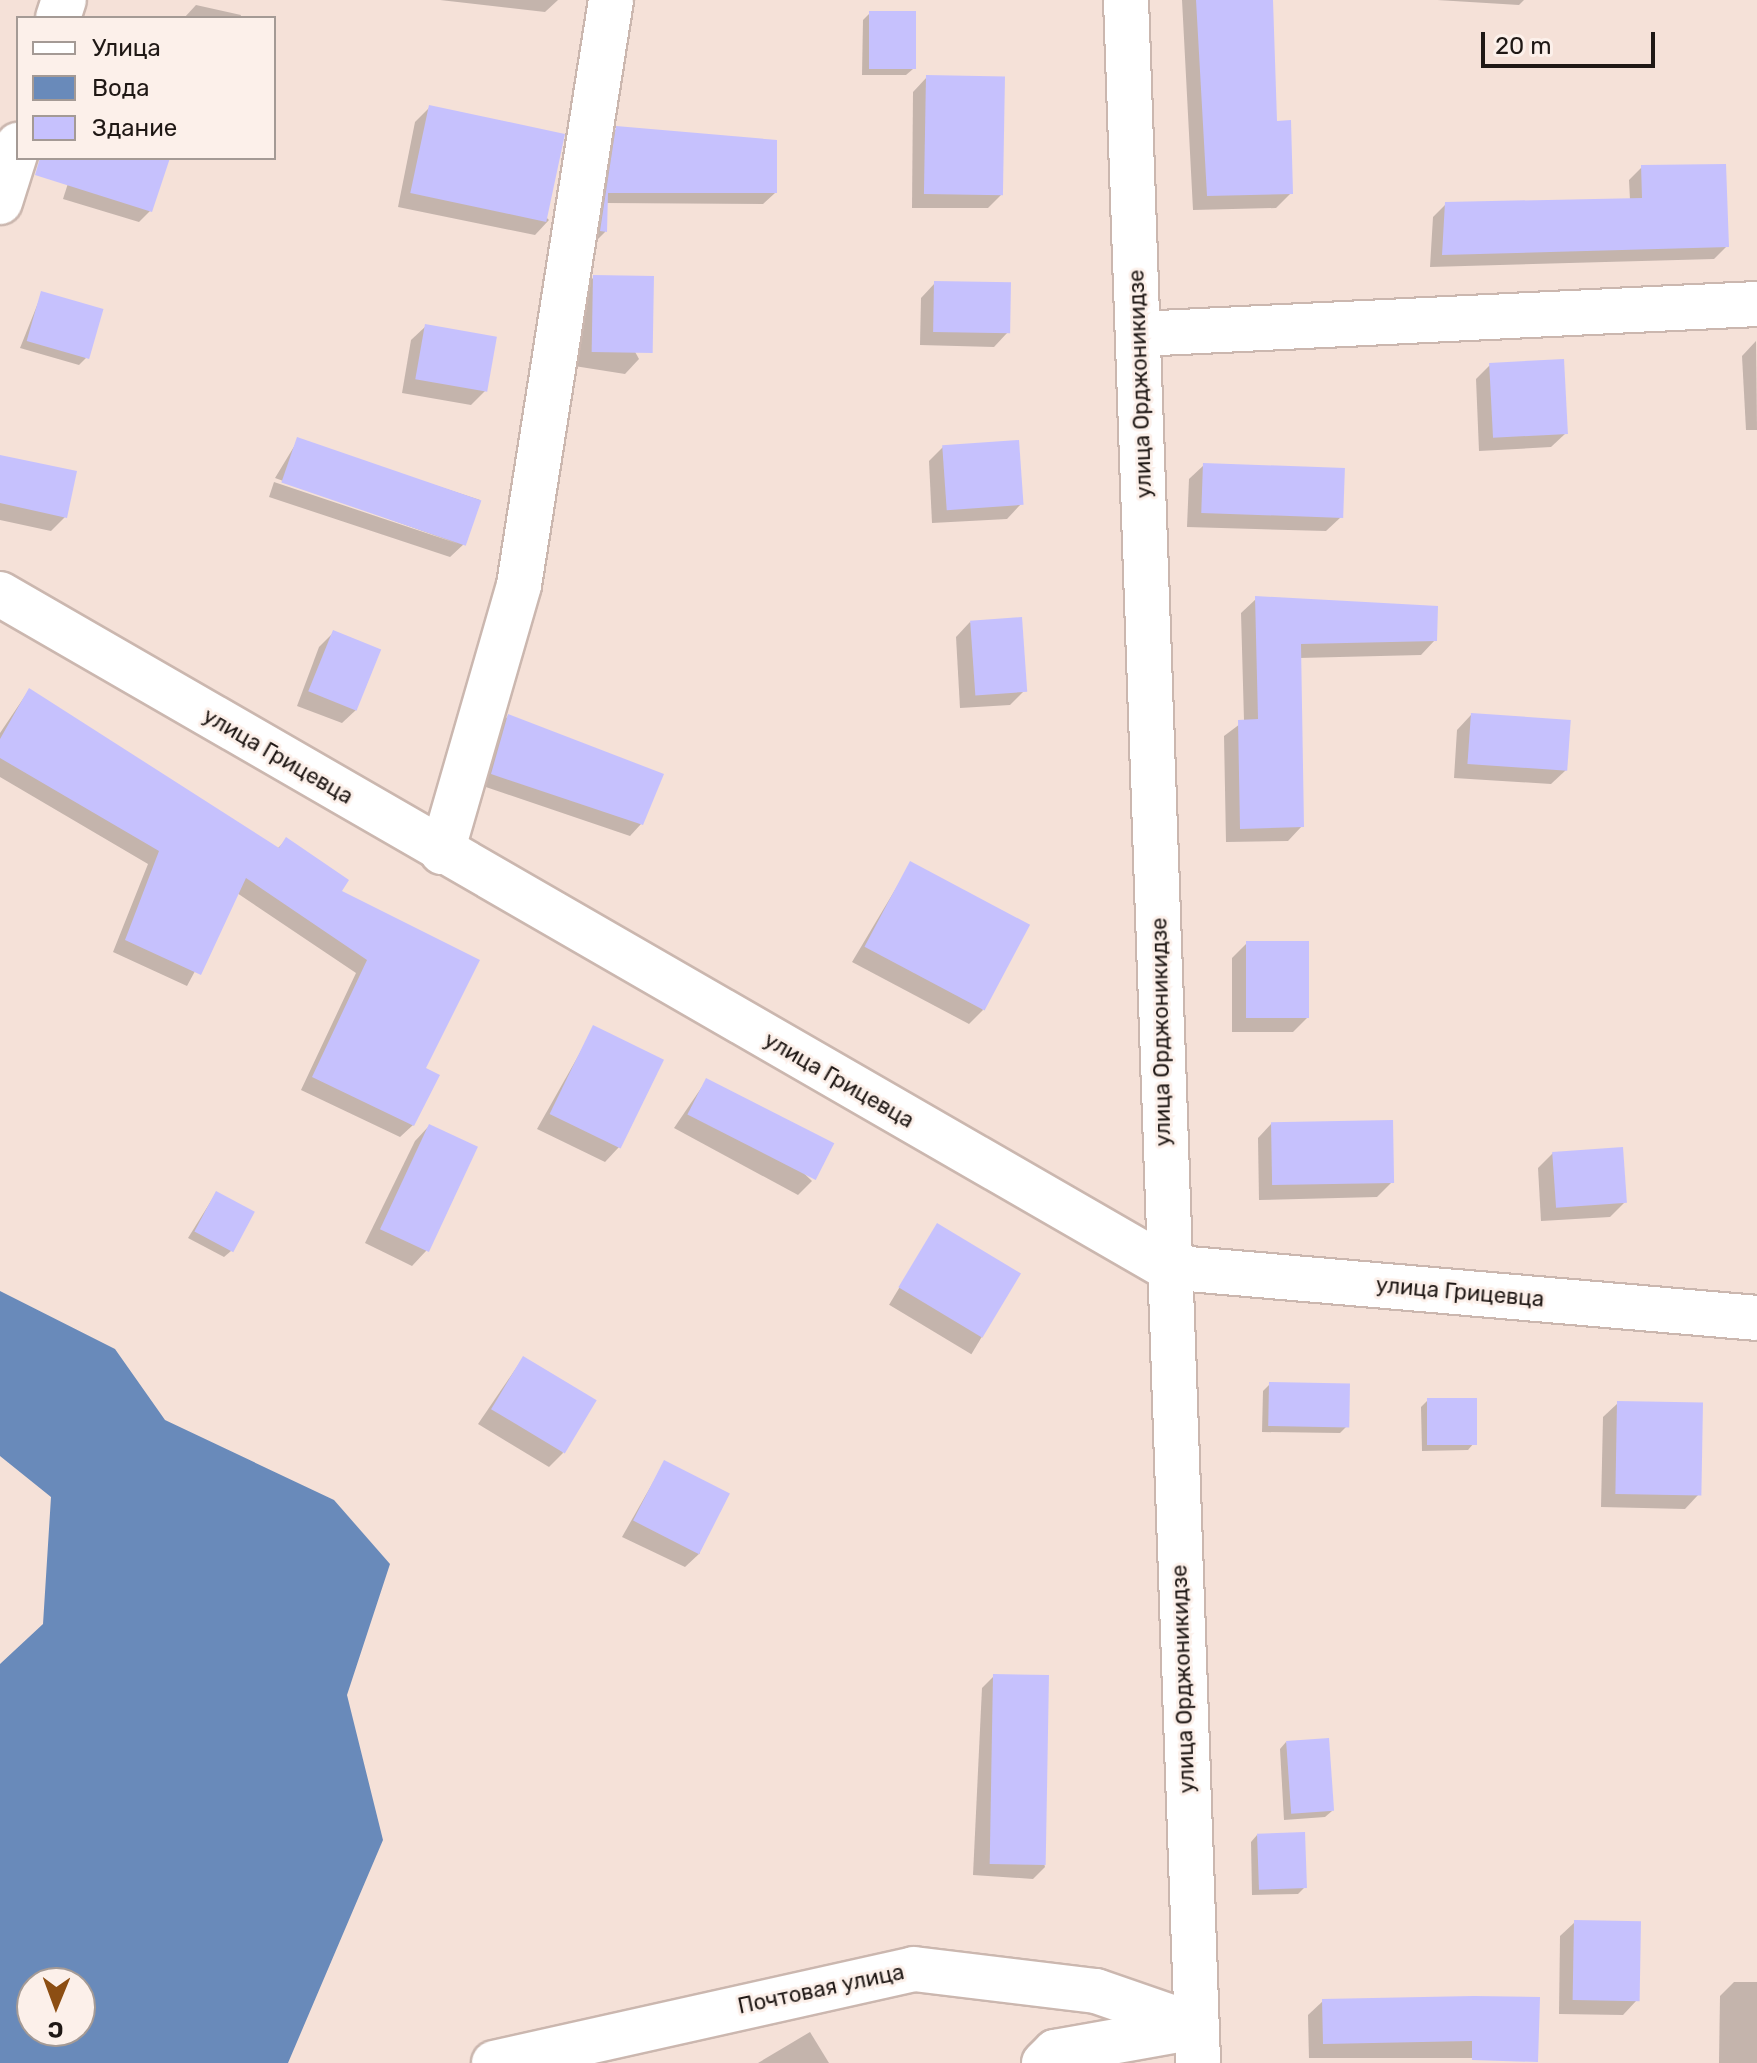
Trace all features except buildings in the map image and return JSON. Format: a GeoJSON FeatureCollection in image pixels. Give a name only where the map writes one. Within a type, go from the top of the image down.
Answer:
{"type":"FeatureCollection","features":[{"type":"Feature","properties":{"kind":"street"},"geometry":{"type":"LineString","coordinates":[[442,852],[519,585],[611,0]]}},
{"type":"Feature","properties":{"kind":"street","name":"улица Орджоникидзе"},"geometry":{"type":"LineString","coordinates":[[1126,0],[1139,334],[1166,1267],[1198,2045]]}},
{"type":"Feature","properties":{"kind":"street"},"geometry":{"type":"LineString","coordinates":[[0,202],[16,151]]}},
{"type":"Feature","properties":{"kind":"street"},"geometry":{"type":"LineString","coordinates":[[1139,334],[1757,304]]}},
{"type":"Feature","properties":{"kind":"street","name":"улица Грицевца"},"geometry":{"type":"LineString","coordinates":[[0,594],[442,852],[1166,1267],[1757,1318]]}},
{"type":"Feature","properties":{"kind":"street","name":"Почтовая улица"},"geometry":{"type":"LineString","coordinates":[[494,2063],[914,1969],[1096,1991],[1198,2045]]}},
{"type":"Feature","properties":{"kind":"street"},"geometry":{"type":"LineString","coordinates":[[1044,2063],[1055,2052],[1198,2045]]}},
{"type":"Feature","properties":{"kind":"water"},"geometry":{"type":"Polygon","coordinates":[[[0,1291],[115,1349],[165,1420],[334,1500],[390,1564],[347,1695],[383,1840],[288,2063],[0,2063],[0,1664],[43,1624],[51,1497],[0,1456],[0,1291]]]}}]}
